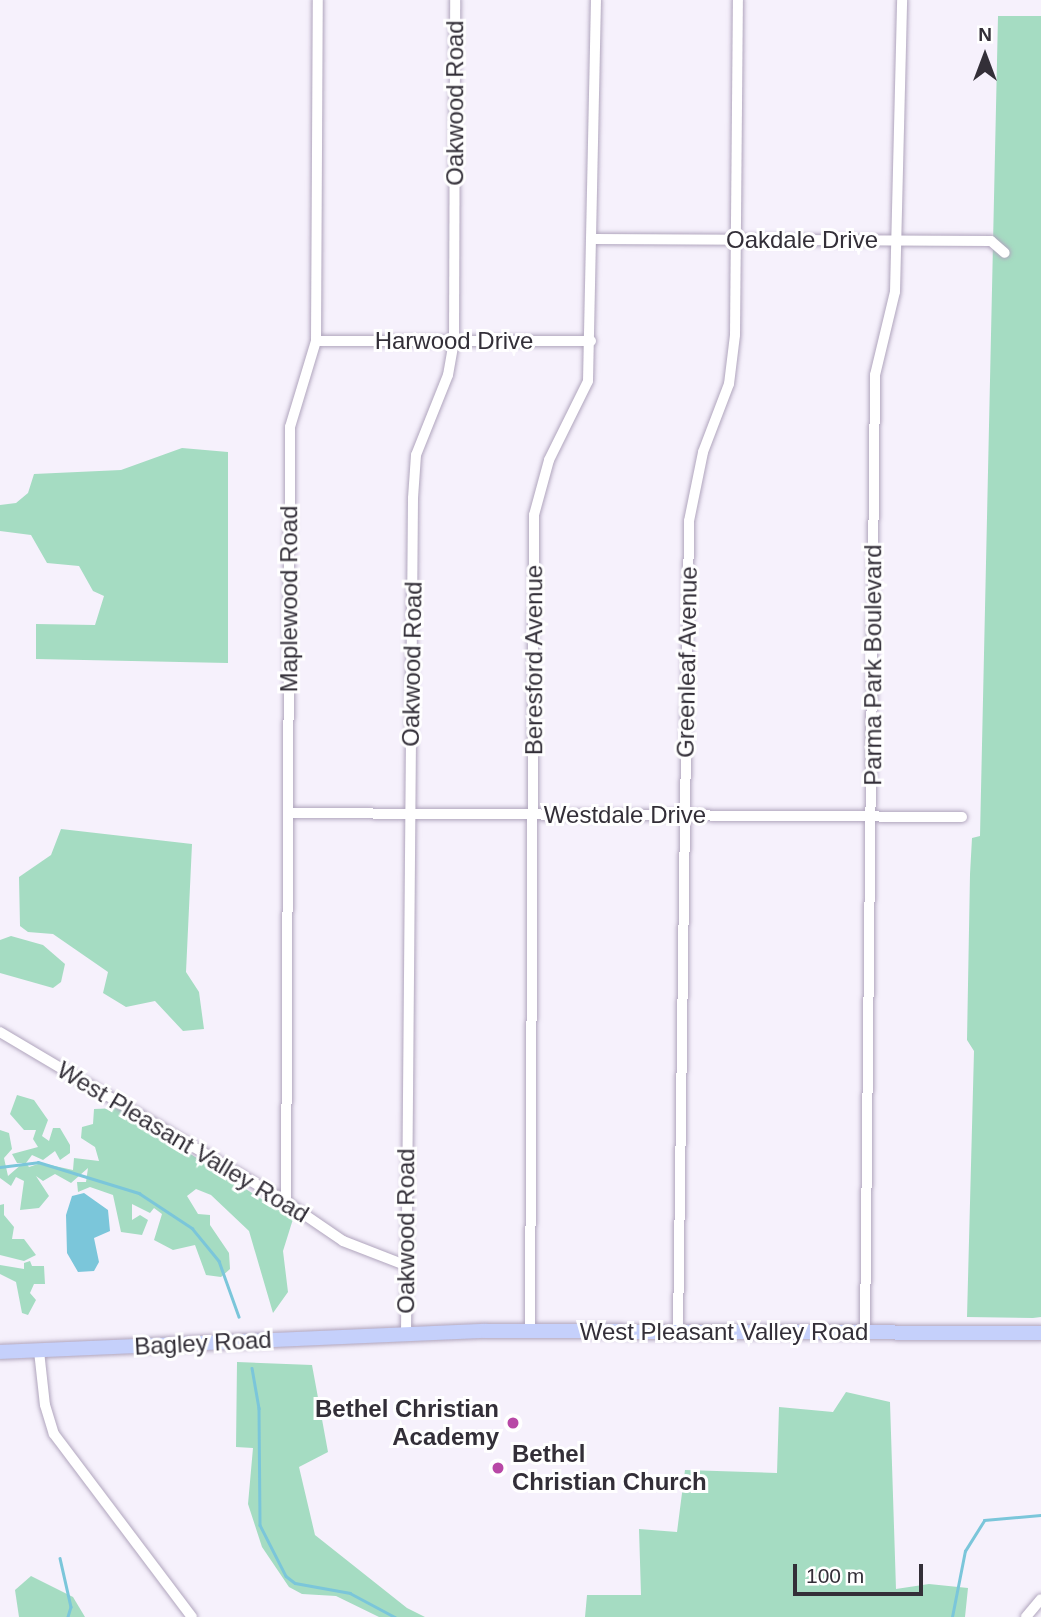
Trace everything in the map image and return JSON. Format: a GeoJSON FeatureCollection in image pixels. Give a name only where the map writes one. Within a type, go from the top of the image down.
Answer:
{"type":"FeatureCollection","features":[{"type":"Feature","properties":{"kind":"main road","name":"West Pleasant Valley Road"},"geometry":{"type":"LineString","coordinates":[[406,1334],[530,1331],[1041,1333]]}},
{"type":"Feature","properties":{"kind":"main road","name":"Bagley Road"},"geometry":{"type":"LineString","coordinates":[[0,1352],[406,1334]]}},
{"type":"Feature","properties":{"kind":"street","name":"Maplewood Road"},"geometry":{"type":"LineString","coordinates":[[286,1202],[290,427],[316,341],[318,0]]}},
{"type":"Feature","properties":{"kind":"street","name":"Oakwood Road"},"geometry":{"type":"LineString","coordinates":[[406,1334],[416,455],[448,375],[453,341],[455,0]]}},
{"type":"Feature","properties":{"kind":"street","name":"Beresford Avenue"},"geometry":{"type":"LineString","coordinates":[[530,1331],[534,515],[549,460],[588,381],[594,239],[596,0]]}},
{"type":"Feature","properties":{"kind":"street","name":"Greenleaf Avenue"},"geometry":{"type":"LineString","coordinates":[[678,1331],[689,521],[703,452],[729,384],[735,335],[738,0]]}},
{"type":"Feature","properties":{"kind":"street","name":"Parma Park Boulevard"},"geometry":{"type":"LineString","coordinates":[[865,1333],[875,375],[895,292],[902,0]]}},
{"type":"Feature","properties":{"kind":"street","name":"Oakdale Drive"},"geometry":{"type":"LineString","coordinates":[[594,239],[735,242],[991,241],[1005,253]]}},
{"type":"Feature","properties":{"kind":"street","name":"Harwood Drive"},"geometry":{"type":"LineString","coordinates":[[316,341],[591,341]]}},
{"type":"Feature","properties":{"kind":"street","name":"Westdale Drive"},"geometry":{"type":"LineString","coordinates":[[288,813],[410,816],[962,817]]}},
{"type":"Feature","properties":{"kind":"street","name":"West Pleasant Valley Road"},"geometry":{"type":"LineString","coordinates":[[0,1032],[286,1202],[343,1241],[405,1265]]}},
{"type":"Feature","properties":{"kind":"street"},"geometry":{"type":"LineString","coordinates":[[39,1351],[54,1434],[192,1617]]}},
{"type":"Feature","properties":{"kind":"street"},"geometry":{"type":"LineString","coordinates":[[1027,1617],[1041,1599]]}},
{"type":"Feature","properties":{"kind":"green space"},"geometry":{"type":"Polygon","coordinates":[[[998,16],[1041,16],[1041,1317],[1033,1318],[967,1317],[974,1051],[967,1040],[970,874],[972,838],[980,836],[998,16]]]}},
{"type":"Feature","properties":{"kind":"green space"},"geometry":{"type":"Polygon","coordinates":[[[182,448],[228,452],[228,663],[36,659],[36,624],[95,625],[104,596],[93,591],[79,566],[47,563],[31,535],[0,531],[0,505],[16,503],[28,493],[34,474],[121,470],[182,448]]]}},
{"type":"Feature","properties":{"kind":"green space"},"geometry":{"type":"Polygon","coordinates":[[[61,829],[192,844],[186,972],[199,992],[204,1029],[183,1031],[155,1001],[126,1007],[103,993],[108,972],[53,934],[28,932],[20,926],[19,877],[51,855],[61,829]]]}},
{"type":"Feature","properties":{"kind":"green space"},"geometry":{"type":"Polygon","coordinates":[[[11,936],[43,945],[65,964],[61,982],[53,988],[0,973],[0,940],[11,936]]]}},
{"type":"Feature","properties":{"kind":"green space"},"geometry":{"type":"Polygon","coordinates":[[[17,1095],[34,1100],[48,1120],[42,1136],[49,1141],[53,1128],[60,1128],[70,1145],[70,1153],[60,1160],[55,1151],[43,1160],[32,1155],[26,1163],[29,1167],[41,1163],[73,1170],[74,1158],[99,1161],[95,1147],[81,1138],[82,1127],[93,1124],[94,1109],[118,1108],[293,1219],[283,1251],[288,1292],[273,1313],[249,1231],[211,1195],[196,1189],[187,1196],[198,1214],[210,1215],[210,1225],[229,1253],[230,1269],[221,1277],[206,1275],[195,1245],[173,1250],[154,1240],[162,1214],[154,1208],[150,1213],[132,1204],[132,1220],[140,1215],[148,1220],[142,1235],[121,1232],[113,1195],[90,1187],[78,1192],[77,1182],[86,1182],[88,1168],[71,1183],[55,1174],[43,1181],[36,1176],[49,1196],[39,1208],[20,1210],[24,1181],[16,1177],[11,1186],[0,1178],[0,1130],[9,1133],[12,1149],[4,1158],[8,1176],[23,1163],[17,1163],[12,1154],[38,1147],[33,1139],[36,1130],[24,1130],[10,1114],[17,1095]]]}},
{"type":"Feature","properties":{"kind":"green space"},"geometry":{"type":"Polygon","coordinates":[[[4,1204],[4,1215],[14,1227],[12,1239],[24,1239],[36,1255],[24,1261],[0,1255],[0,1205],[4,1204]]]}},
{"type":"Feature","properties":{"kind":"green space"},"geometry":{"type":"Polygon","coordinates":[[[30,1261],[32,1266],[44,1266],[45,1284],[34,1284],[30,1293],[36,1300],[28,1315],[22,1313],[16,1282],[0,1274],[0,1265],[24,1269],[24,1263],[30,1261]]]}},
{"type":"Feature","properties":{"kind":"green space"},"geometry":{"type":"Polygon","coordinates":[[[237,1362],[312,1365],[328,1452],[299,1467],[315,1535],[407,1608],[425,1617],[379,1617],[336,1596],[302,1594],[289,1587],[262,1547],[248,1504],[253,1448],[236,1447],[237,1362]]]}},
{"type":"Feature","properties":{"kind":"green space"},"geometry":{"type":"Polygon","coordinates":[[[846,1392],[890,1402],[896,1589],[929,1584],[968,1588],[965,1617],[585,1617],[587,1595],[641,1595],[639,1529],[677,1532],[685,1470],[777,1473],[779,1407],[833,1412],[846,1392]]]}},
{"type":"Feature","properties":{"kind":"green space"},"geometry":{"type":"Polygon","coordinates":[[[31,1576],[73,1597],[85,1617],[19,1617],[15,1590],[31,1576]]]}},
{"type":"Feature","properties":{"kind":"water"},"geometry":{"type":"Polygon","coordinates":[[[84,1193],[108,1210],[110,1231],[94,1238],[99,1262],[94,1271],[78,1272],[67,1253],[66,1215],[72,1196],[84,1193]]]}},
{"type":"Feature","properties":{"kind":"waterway"},"geometry":{"type":"LineString","coordinates":[[0,1167],[38,1162],[139,1193],[192,1228],[219,1261],[239,1317]]}},
{"type":"Feature","properties":{"kind":"waterway"},"geometry":{"type":"LineString","coordinates":[[252,1368],[259,1408],[260,1525],[286,1576],[295,1583],[350,1593],[395,1617]]}},
{"type":"Feature","properties":{"kind":"waterway"},"geometry":{"type":"LineString","coordinates":[[952,1617],[965,1551],[984,1520],[1041,1515]]}},
{"type":"Feature","properties":{"kind":"waterway"},"geometry":{"type":"LineString","coordinates":[[60,1558],[71,1607],[68,1617]]}},
{"type":"Feature","properties":{"kind":"place","name":"Bethel Christian Academy"},"geometry":{"type":"Point","coordinates":[513,1423]}},
{"type":"Feature","properties":{"kind":"place","name":"Bethel Christian Church"},"geometry":{"type":"Point","coordinates":[498,1468]}}]}
